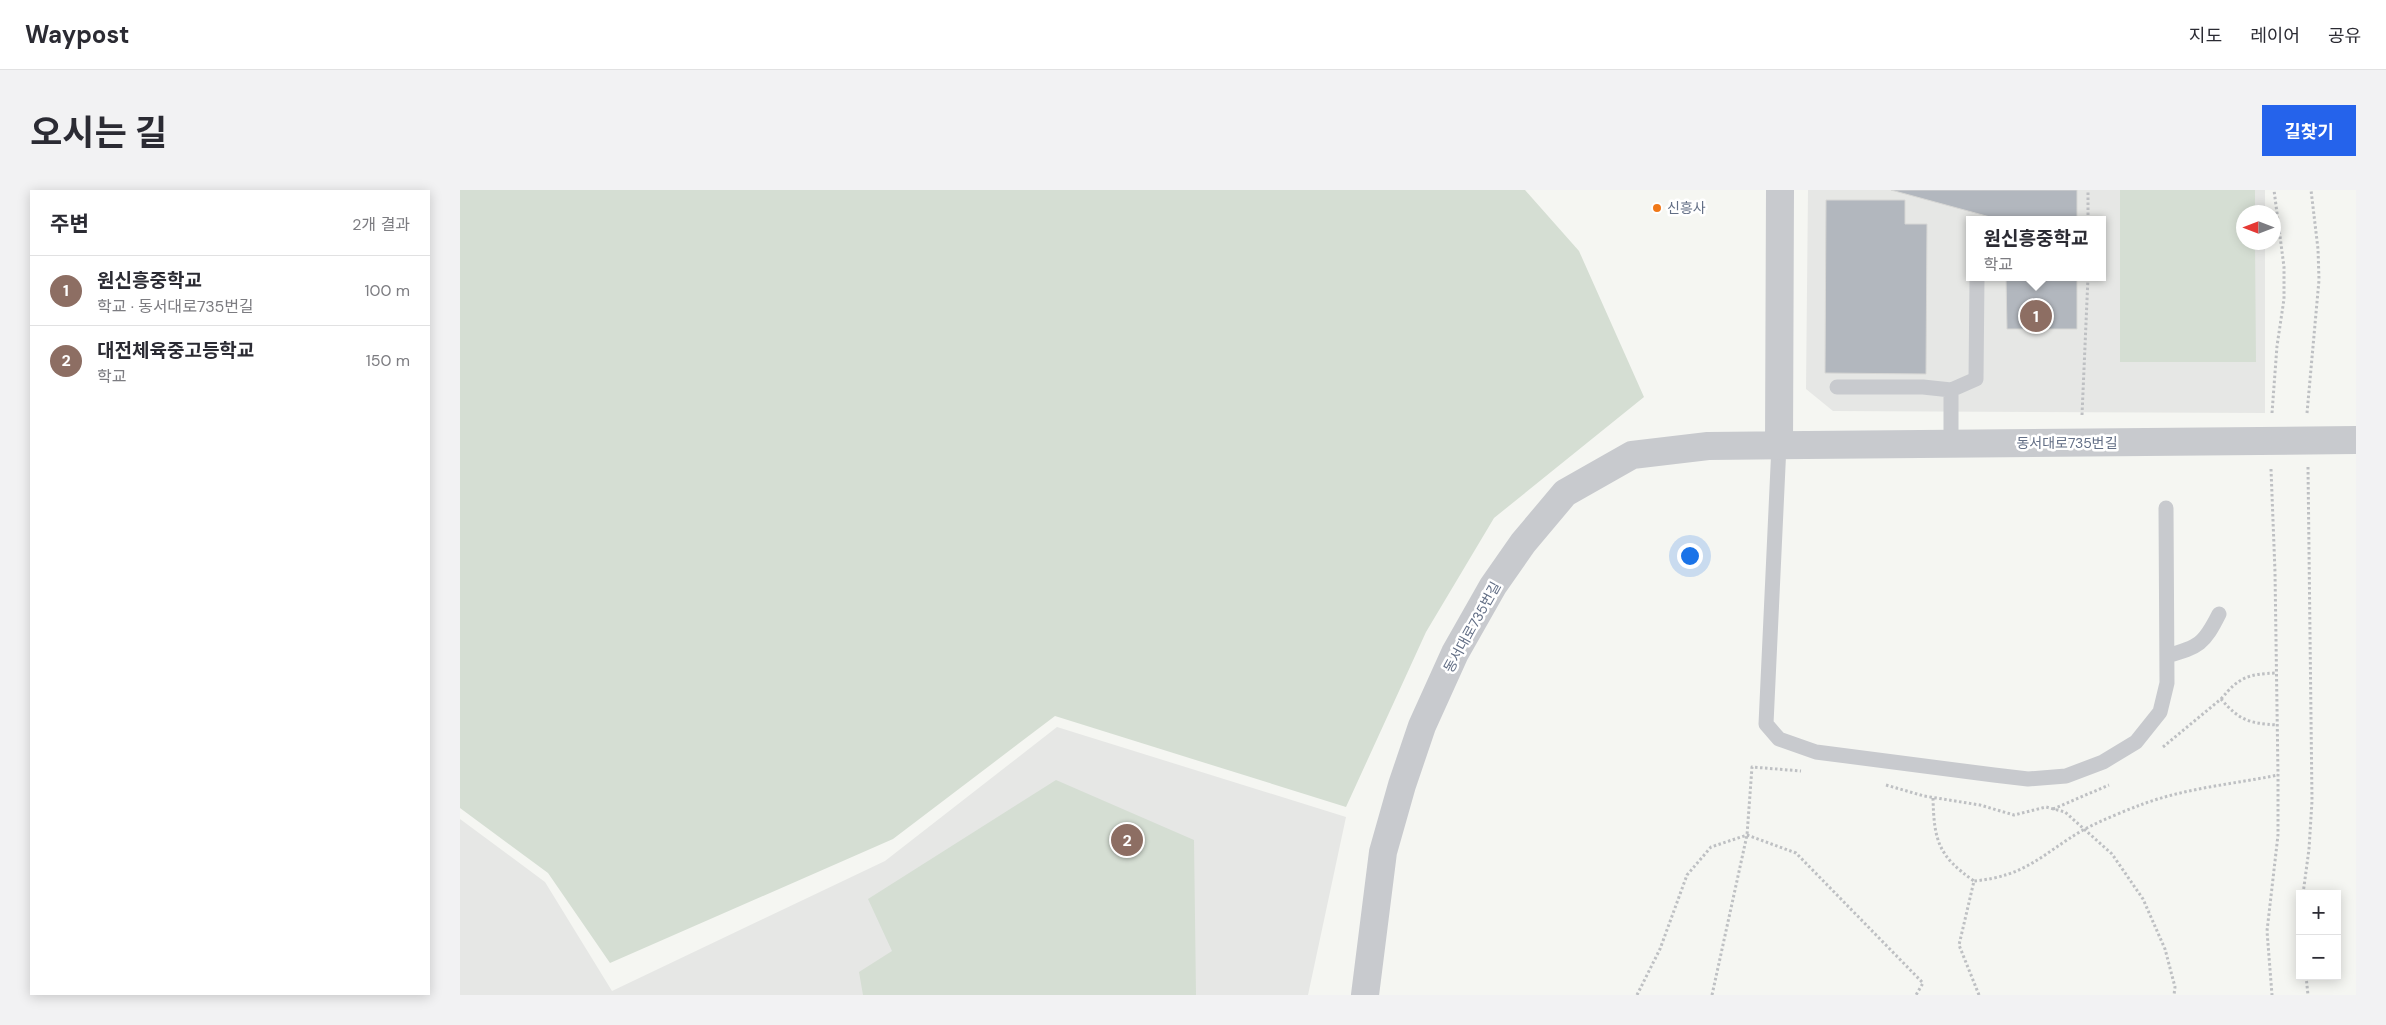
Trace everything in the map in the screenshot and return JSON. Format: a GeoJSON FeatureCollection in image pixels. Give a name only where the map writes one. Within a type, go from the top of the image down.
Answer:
{"type":"FeatureCollection","features":[{"type":"Feature","properties":{"kind":"street"},"geometry":{"type":"LineString","coordinates":[[1779,445],[1780,190]]}},
{"type":"Feature","properties":{"kind":"street","name":"동서대로735번길"},"geometry":{"type":"LineString","coordinates":[[1366,995],[1383,852],[1402,785],[1422,726],[1455,653],[1494,586],[1523,543],[1565,493],[1632,455],[1708,446],[2356,440]]}},
{"type":"Feature","properties":{"kind":"lane"},"geometry":{"type":"LineString","coordinates":[[1837,387],[1923,387],[1951,390],[1976,379],[1977,281]]}},
{"type":"Feature","properties":{"kind":"lane"},"geometry":{"type":"LineString","coordinates":[[1951,390],[1951,444]]}},
{"type":"Feature","properties":{"kind":"lane"},"geometry":{"type":"LineString","coordinates":[[1779,445],[1766,724],[1779,739],[1816,752],[1852,758],[2028,779],[2066,776],[2103,762],[2136,742],[2160,712],[2167,683],[2166,508]]}},
{"type":"Feature","properties":{"kind":"lane"},"geometry":{"type":"LineString","coordinates":[[2167,656],[2190,649],[2208,637],[2219,614]]}},
{"type":"Feature","properties":{"kind":"path"},"geometry":{"type":"LineString","coordinates":[[2088,190],[2088,216]]}},
{"type":"Feature","properties":{"kind":"path"},"geometry":{"type":"LineString","coordinates":[[2272,419],[2277,346],[2284,299],[2284,268],[2274,190]]}},
{"type":"Feature","properties":{"kind":"path"},"geometry":{"type":"LineString","coordinates":[[2304,890],[2309,849],[2312,801],[2309,381],[2319,280],[2318,249],[2311,190]]}},
{"type":"Feature","properties":{"kind":"path"},"geometry":{"type":"LineString","coordinates":[[2082,443],[2083,356],[2087,328],[2088,281]]}},
{"type":"Feature","properties":{"kind":"path"},"geometry":{"type":"LineString","coordinates":[[2271,463],[2278,776],[2278,835],[2267,931],[2272,995]]}},
{"type":"Feature","properties":{"kind":"path"},"geometry":{"type":"LineString","coordinates":[[2161,748],[2221,699],[2235,683],[2253,674],[2277,673]]}},
{"type":"Feature","properties":{"kind":"path"},"geometry":{"type":"LineString","coordinates":[[2221,699],[2234,715],[2255,723],[2277,725]]}},
{"type":"Feature","properties":{"kind":"path"},"geometry":{"type":"LineString","coordinates":[[1712,995],[1747,835],[1752,767],[1808,772]]}},
{"type":"Feature","properties":{"kind":"path"},"geometry":{"type":"LineString","coordinates":[[1933,798],[1933,829],[1944,854],[1960,871],[1974,881],[1995,879],[2029,867],[2084,830],[2145,803],[2198,790],[2278,776]]}},
{"type":"Feature","properties":{"kind":"path"},"geometry":{"type":"LineString","coordinates":[[2053,809],[2101,790],[2116,780]]}},
{"type":"Feature","properties":{"kind":"path"},"geometry":{"type":"LineString","coordinates":[[1884,784],[1933,798],[1980,805],[2014,816],[2046,807],[2065,812],[2112,854],[2143,898],[2165,949],[2175,987],[2174,995]]}},
{"type":"Feature","properties":{"kind":"path"},"geometry":{"type":"LineString","coordinates":[[1637,995],[1660,949],[1687,875],[1711,847],[1747,835],[1796,853],[1923,984],[1916,995]]}},
{"type":"Feature","properties":{"kind":"path"},"geometry":{"type":"LineString","coordinates":[[1974,881],[1960,945],[1979,995]]}},
{"type":"Feature","properties":{"kind":"path"},"geometry":{"type":"LineString","coordinates":[[2306,980],[2308,995]]}},
{"type":"Feature","properties":{"kind":"shaded area"},"geometry":{"type":"Polygon","coordinates":[[[460,190],[1525,190],[1579,251],[1644,397],[1494,518],[1426,632],[1346,807],[1055,716],[893,839],[610,963],[548,873],[460,808],[460,190]]]}},
{"type":"Feature","properties":{"kind":"shaded area"},"geometry":{"type":"Polygon","coordinates":[[[1808,190],[2265,190],[2265,205],[2236,205],[2236,250],[2265,250],[2265,413],[1833,411],[1806,389],[1808,190]]]}},
{"type":"Feature","properties":{"kind":"shaded area"},"geometry":{"type":"Polygon","coordinates":[[[2120,190],[2255,190],[2255,205],[2236,205],[2236,250],[2255,250],[2256,362],[2120,362],[2120,190]]]}},
{"type":"Feature","properties":{"kind":"shaded area"},"geometry":{"type":"Polygon","coordinates":[[[1057,727],[1346,817],[1308,995],[460,995],[460,819],[545,882],[612,991],[885,861],[1057,727]]]}},
{"type":"Feature","properties":{"kind":"shaded area"},"geometry":{"type":"Polygon","coordinates":[[[1056,780],[1194,840],[1196,995],[863,995],[859,972],[892,951],[868,899],[1056,780]]]}},
{"type":"Feature","properties":{"kind":"building"},"geometry":{"type":"Polygon","coordinates":[[[1891,190],[2077,190],[2077,216],[1986,216],[1891,190]]]}},
{"type":"Feature","properties":{"kind":"building"},"geometry":{"type":"Polygon","coordinates":[[[1826,200],[1905,200],[1905,224],[1927,224],[1926,374],[1825,373],[1826,200]]]}},
{"type":"Feature","properties":{"kind":"building"},"geometry":{"type":"Polygon","coordinates":[[[2006,281],[2077,281],[2077,329],[2007,329],[2006,281]]]}},
{"type":"Feature","properties":{"kind":"place","name":"신흥사"},"geometry":{"type":"Point","coordinates":[1657,208]}},
{"type":"Feature","properties":{"kind":"place","name":"원신흥중학교"},"geometry":{"type":"Point","coordinates":[2036,316]}},
{"type":"Feature","properties":{"kind":"place","name":"대전체육중고등학교"},"geometry":{"type":"Point","coordinates":[1127,840]}}]}
